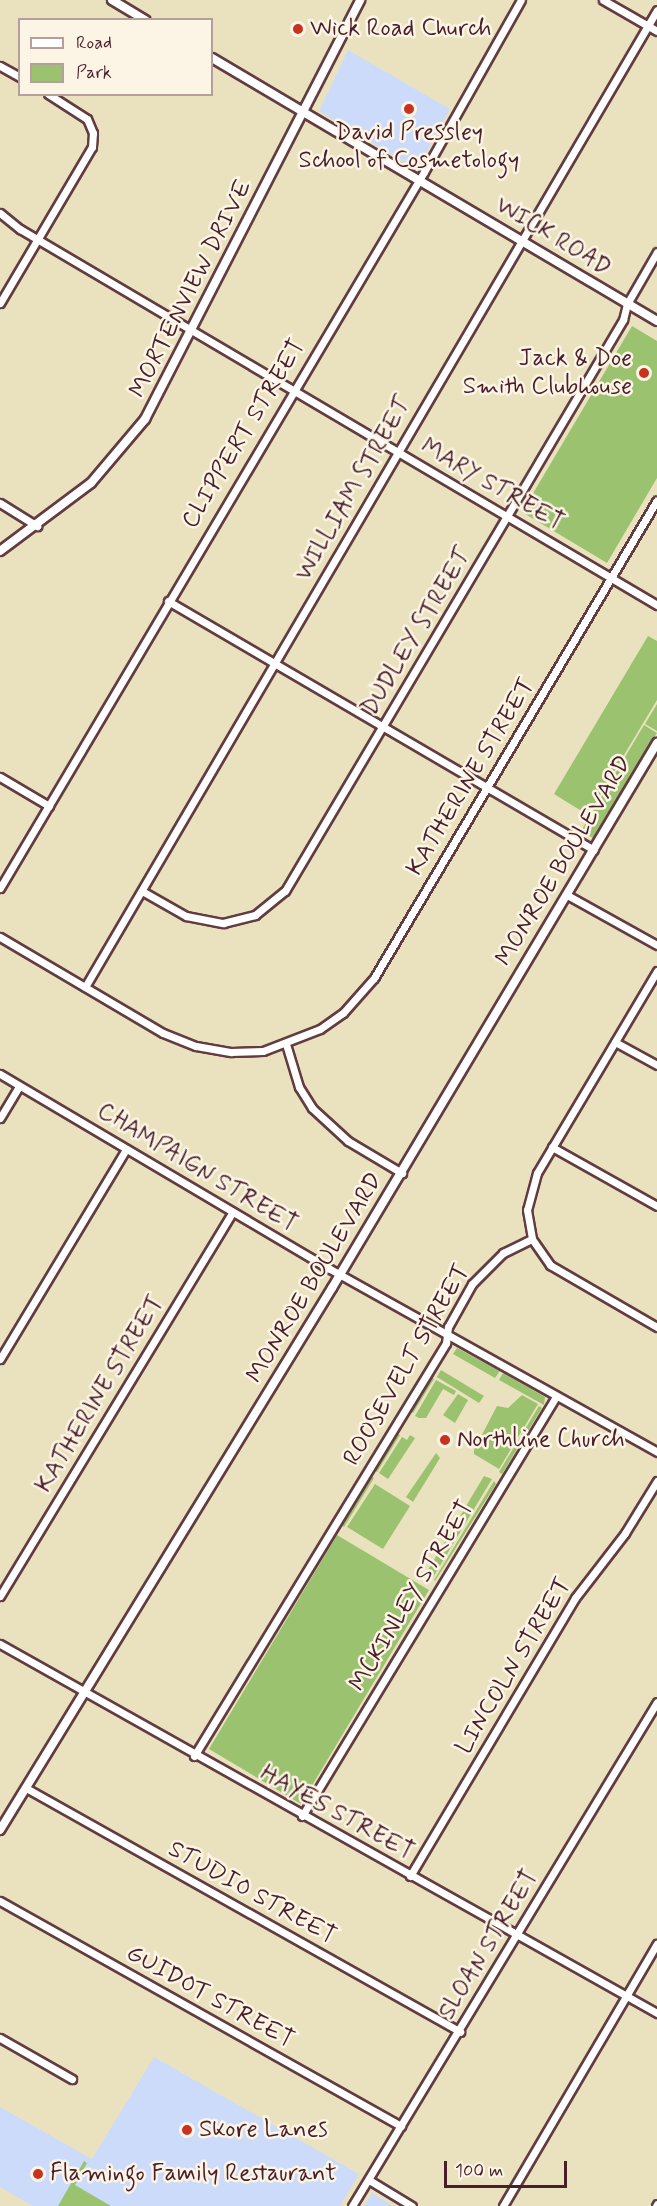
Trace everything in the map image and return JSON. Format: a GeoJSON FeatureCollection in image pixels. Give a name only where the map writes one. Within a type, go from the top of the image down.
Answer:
{"type":"FeatureCollection","features":[{"type":"Feature","properties":{"kind":"street"},"geometry":{"type":"LineString","coordinates":[[112,0],[142,18]]}},
{"type":"Feature","properties":{"kind":"street","name":"MORTENVIEW DRIVE"},"geometry":{"type":"LineString","coordinates":[[0,550],[37,526],[91,483],[131,438],[156,401],[360,0]]}},
{"type":"Feature","properties":{"kind":"street","name":"CLIPPERT STREET"},"geometry":{"type":"LineString","coordinates":[[0,888],[419,180],[521,0]]}},
{"type":"Feature","properties":{"kind":"street"},"geometry":{"type":"LineString","coordinates":[[603,0],[657,31]]}},
{"type":"Feature","properties":{"kind":"street","name":"WILLIAM STREET"},"geometry":{"type":"LineString","coordinates":[[85,987],[657,10]]}},
{"type":"Feature","properties":{"kind":"street","name":"WICK ROAD"},"geometry":{"type":"LineString","coordinates":[[213,59],[657,321]]}},
{"type":"Feature","properties":{"kind":"street"},"geometry":{"type":"LineString","coordinates":[[0,66],[18,76]]}},
{"type":"Feature","properties":{"kind":"street"},"geometry":{"type":"LineString","coordinates":[[0,303],[90,152],[93,139],[91,126],[83,116],[51,96]]}},
{"type":"Feature","properties":{"kind":"street","name":"MARY STREET"},"geometry":{"type":"LineString","coordinates":[[0,213],[38,239],[194,329],[398,453],[657,605]]}},
{"type":"Feature","properties":{"kind":"street","name":"DUDLEY STREET"},"geometry":{"type":"LineString","coordinates":[[142,891],[186,916],[209,923],[239,921],[268,908],[290,884],[623,320],[627,304],[657,252]]}},
{"type":"Feature","properties":{"kind":"street","name":"KATHERINE STREET"},"geometry":{"type":"LineString","coordinates":[[0,937],[163,1034],[196,1046],[242,1052],[286,1044],[320,1029],[363,992],[657,500]]}},
{"type":"Feature","properties":{"kind":"street"},"geometry":{"type":"LineString","coordinates":[[0,503],[37,526]]}},
{"type":"Feature","properties":{"kind":"street"},"geometry":{"type":"LineString","coordinates":[[168,601],[594,850]]}},
{"type":"Feature","properties":{"kind":"street","name":"MONROE BOULEVARD"},"geometry":{"type":"LineString","coordinates":[[0,1830],[402,1173],[657,743]]}},
{"type":"Feature","properties":{"kind":"street"},"geometry":{"type":"LineString","coordinates":[[0,777],[49,806]]}},
{"type":"Feature","properties":{"kind":"street"},"geometry":{"type":"LineString","coordinates":[[567,895],[657,945]]}},
{"type":"Feature","properties":{"kind":"street"},"geometry":{"type":"LineString","coordinates":[[657,971],[552,1147],[530,1191],[527,1222],[532,1239],[556,1270],[657,1327]]}},
{"type":"Feature","properties":{"kind":"street"},"geometry":{"type":"LineString","coordinates":[[615,1042],[657,1065]]}},
{"type":"Feature","properties":{"kind":"street"},"geometry":{"type":"LineString","coordinates":[[286,1044],[299,1087],[312,1108],[342,1136],[402,1173]]}},
{"type":"Feature","properties":{"kind":"street","name":"CHAMPAIGN STREET"},"geometry":{"type":"LineString","coordinates":[[0,1074],[340,1275],[657,1452]]}},
{"type":"Feature","properties":{"kind":"street"},"geometry":{"type":"LineString","coordinates":[[0,1118],[19,1086]]}},
{"type":"Feature","properties":{"kind":"street"},"geometry":{"type":"LineString","coordinates":[[552,1147],[657,1206]]}},
{"type":"Feature","properties":{"kind":"street"},"geometry":{"type":"LineString","coordinates":[[0,1359],[126,1149]]}},
{"type":"Feature","properties":{"kind":"street","name":"KATHERINE STREET"},"geometry":{"type":"LineString","coordinates":[[0,1596],[233,1212]]}},
{"type":"Feature","properties":{"kind":"street","name":"ROOSEVELT STREET"},"geometry":{"type":"LineString","coordinates":[[194,1756],[446,1343],[451,1321],[486,1267],[532,1239]]}},
{"type":"Feature","properties":{"kind":"street","name":"MCKINLEY STREET"},"geometry":{"type":"LineString","coordinates":[[302,1816],[556,1396]]}},
{"type":"Feature","properties":{"kind":"street","name":"LINCOLN STREET"},"geometry":{"type":"LineString","coordinates":[[410,1876],[575,1598],[625,1533],[657,1481]]}},
{"type":"Feature","properties":{"kind":"street","name":"HAYES STREET"},"geometry":{"type":"LineString","coordinates":[[0,1644],[194,1756],[657,2013]]}},
{"type":"Feature","properties":{"kind":"street","name":"SLOAN STREET"},"geometry":{"type":"LineString","coordinates":[[352,2206],[460,2032],[657,1702]]}},
{"type":"Feature","properties":{"kind":"street","name":"STUDIO STREET"},"geometry":{"type":"LineString","coordinates":[[26,1788],[460,2032]]}},
{"type":"Feature","properties":{"kind":"street","name":"GUIDOT STREET"},"geometry":{"type":"LineString","coordinates":[[0,1901],[401,2126]]}},
{"type":"Feature","properties":{"kind":"street"},"geometry":{"type":"LineString","coordinates":[[503,2206],[657,1944]]}},
{"type":"Feature","properties":{"kind":"street"},"geometry":{"type":"LineString","coordinates":[[0,2038],[72,2079]]}},
{"type":"Feature","properties":{"kind":"street"},"geometry":{"type":"LineString","coordinates":[[369,2180],[412,2206]]}},
{"type":"Feature","properties":{"kind":"shaded area"},"geometry":{"type":"Polygon","coordinates":[[[348,50],[450,109],[424,157],[408,164],[319,111],[348,50]]]}},
{"type":"Feature","properties":{"kind":"shaded area"},"geometry":{"type":"Polygon","coordinates":[[[154,2057],[359,2174],[340,2206],[33,2206],[0,2187],[0,2107],[92,2159],[154,2057]]]}},
{"type":"Feature","properties":{"kind":"shaded area"},"geometry":{"type":"Polygon","coordinates":[[[372,2193],[393,2206],[364,2206],[372,2193]]]}},
{"type":"Feature","properties":{"kind":"green space"},"geometry":{"type":"Polygon","coordinates":[[[632,326],[657,341],[657,478],[607,563],[522,512],[632,326]]]}},
{"type":"Feature","properties":{"kind":"green space"},"geometry":{"type":"Polygon","coordinates":[[[648,636],[657,641],[657,700],[588,815],[554,794],[648,636]]]}},
{"type":"Feature","properties":{"kind":"green space"},"geometry":{"type":"Polygon","coordinates":[[[657,704],[657,731],[645,724],[657,704]]]}},
{"type":"Feature","properties":{"kind":"green space"},"geometry":{"type":"Polygon","coordinates":[[[644,725],[657,733],[593,838],[581,831],[644,725]]]}},
{"type":"Feature","properties":{"kind":"green space"},"geometry":{"type":"Polygon","coordinates":[[[457,1348],[500,1371],[495,1378],[453,1354],[457,1348]]]}},
{"type":"Feature","properties":{"kind":"green space"},"geometry":{"type":"Polygon","coordinates":[[[441,1370],[484,1396],[479,1403],[437,1377],[441,1370]]]}},
{"type":"Feature","properties":{"kind":"green space"},"geometry":{"type":"Polygon","coordinates":[[[503,1373],[545,1397],[544,1405],[499,1380],[503,1373]]]}},
{"type":"Feature","properties":{"kind":"green space"},"geometry":{"type":"Polygon","coordinates":[[[431,1377],[434,1379],[413,1413],[410,1411],[431,1377]]]}},
{"type":"Feature","properties":{"kind":"green space"},"geometry":{"type":"Polygon","coordinates":[[[436,1380],[456,1391],[454,1395],[443,1389],[426,1418],[415,1416],[436,1380]]]}},
{"type":"Feature","properties":{"kind":"green space"},"geometry":{"type":"Polygon","coordinates":[[[458,1394],[468,1400],[455,1423],[443,1415],[458,1394]]]}},
{"type":"Feature","properties":{"kind":"green space"},"geometry":{"type":"Polygon","coordinates":[[[522,1395],[538,1404],[499,1469],[474,1454],[474,1450],[497,1406],[508,1408],[522,1395]]]}},
{"type":"Feature","properties":{"kind":"green space"},"geometry":{"type":"Polygon","coordinates":[[[539,1406],[542,1408],[502,1474],[499,1472],[539,1406]]]}},
{"type":"Feature","properties":{"kind":"green space"},"geometry":{"type":"Polygon","coordinates":[[[397,1433],[400,1435],[377,1472],[374,1471],[397,1433]]]}},
{"type":"Feature","properties":{"kind":"green space"},"geometry":{"type":"Polygon","coordinates":[[[410,1435],[415,1438],[388,1479],[379,1473],[402,1437],[407,1440],[410,1435]]]}},
{"type":"Feature","properties":{"kind":"green space"},"geometry":{"type":"Polygon","coordinates":[[[436,1453],[440,1458],[413,1502],[406,1497],[436,1453]]]}},
{"type":"Feature","properties":{"kind":"green space"},"geometry":{"type":"Polygon","coordinates":[[[371,1476],[374,1478],[344,1527],[341,1525],[371,1476]]]}},
{"type":"Feature","properties":{"kind":"green space"},"geometry":{"type":"Polygon","coordinates":[[[484,1476],[492,1479],[432,1579],[425,1575],[484,1476]]]}},
{"type":"Feature","properties":{"kind":"green space"},"geometry":{"type":"Polygon","coordinates":[[[494,1481],[496,1484],[435,1581],[434,1580],[494,1481]]]}},
{"type":"Feature","properties":{"kind":"green space"},"geometry":{"type":"Polygon","coordinates":[[[375,1484],[410,1506],[383,1549],[347,1527],[375,1484]]]}},
{"type":"Feature","properties":{"kind":"green space"},"geometry":{"type":"Polygon","coordinates":[[[337,1535],[429,1590],[301,1804],[209,1749],[337,1535]]]}},
{"type":"Feature","properties":{"kind":"green space"},"geometry":{"type":"Polygon","coordinates":[[[84,2161],[87,2163],[75,2185],[111,2206],[58,2206],[84,2161]]]}},
{"type":"Feature","properties":{"kind":"place","name":"Wick Road Church"},"geometry":{"type":"Point","coordinates":[298,29]}},
{"type":"Feature","properties":{"kind":"place","name":"David Pressley School of Cosmetology"},"geometry":{"type":"Point","coordinates":[409,109]}},
{"type":"Feature","properties":{"kind":"place","name":"Jack & Doe Smith Clubhouse"},"geometry":{"type":"Point","coordinates":[644,373]}},
{"type":"Feature","properties":{"kind":"place","name":"Northline Church"},"geometry":{"type":"Point","coordinates":[445,1440]}},
{"type":"Feature","properties":{"kind":"place","name":"Skore Lanes"},"geometry":{"type":"Point","coordinates":[187,2130]}},
{"type":"Feature","properties":{"kind":"place","name":"Flamingo Family Restaurant"},"geometry":{"type":"Point","coordinates":[38,2174]}}]}
